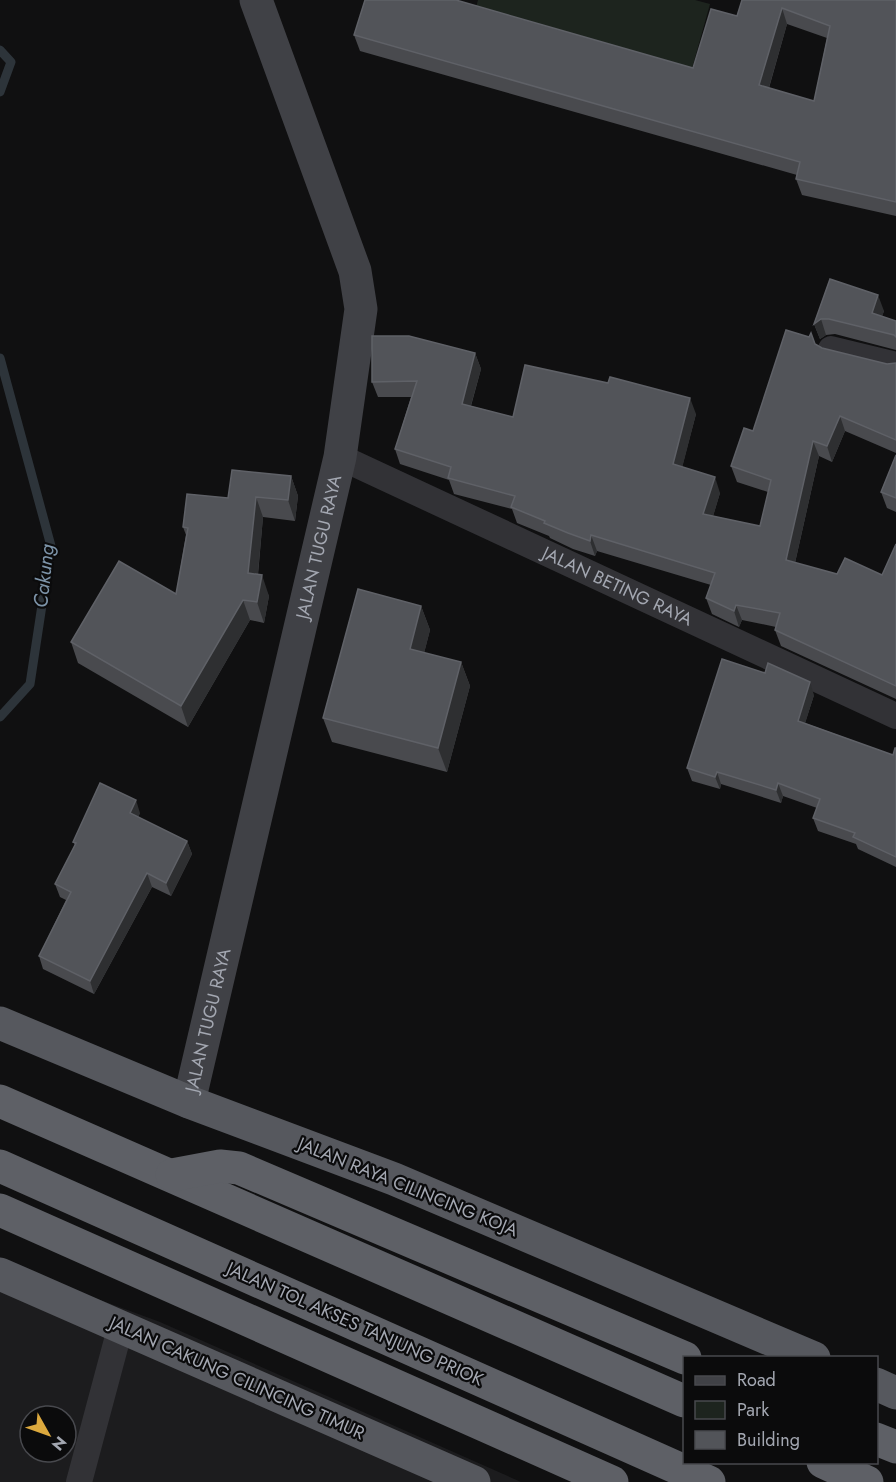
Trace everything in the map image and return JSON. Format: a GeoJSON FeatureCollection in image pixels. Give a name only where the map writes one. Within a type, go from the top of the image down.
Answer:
{"type":"FeatureCollection","features":[{"type":"Feature","properties":{"kind":"highway","name":"JALAN RAYA CILINCING KOJA"},"geometry":{"type":"LineString","coordinates":[[0,1023],[189,1102],[394,1179],[809,1356]]}},
{"type":"Feature","properties":{"kind":"highway"},"geometry":{"type":"LineString","coordinates":[[0,1101],[683,1401]]}},
{"type":"Feature","properties":{"kind":"highway","name":"JALAN TOL AKSES TANJUNG PRIOK"},"geometry":{"type":"LineString","coordinates":[[0,1166],[709,1482]]}},
{"type":"Feature","properties":{"kind":"highway"},"geometry":{"type":"LineString","coordinates":[[172,1175],[220,1166],[239,1168],[683,1357]]}},
{"type":"Feature","properties":{"kind":"highway"},"geometry":{"type":"LineString","coordinates":[[0,1210],[612,1482]]}},
{"type":"Feature","properties":{"kind":"highway","name":"JALAN CAKUNG CILINCING TIMUR"},"geometry":{"type":"LineString","coordinates":[[0,1274],[121,1325],[387,1446],[474,1482]]}},
{"type":"Feature","properties":{"kind":"highway"},"geometry":{"type":"LineString","coordinates":[[878,1385],[896,1393]]}},
{"type":"Feature","properties":{"kind":"highway"},"geometry":{"type":"LineString","coordinates":[[878,1440],[896,1447]]}},
{"type":"Feature","properties":{"kind":"highway"},"geometry":{"type":"LineString","coordinates":[[827,1464],[867,1482]]}},
{"type":"Feature","properties":{"kind":"main road","name":"JALAN TUGU RAYA"},"geometry":{"type":"LineString","coordinates":[[189,1102],[340,457],[361,309],[355,272],[256,0]]}},
{"type":"Feature","properties":{"kind":"street"},"geometry":{"type":"LineString","coordinates":[[831,349],[896,365]]}},
{"type":"Feature","properties":{"kind":"street","name":"JALAN BETING RAYA"},"geometry":{"type":"LineString","coordinates":[[340,457],[896,716]]}},
{"type":"Feature","properties":{"kind":"street"},"geometry":{"type":"LineString","coordinates":[[79,1482],[121,1325]]}},
{"type":"Feature","properties":{"kind":"shaded area"},"geometry":{"type":"Polygon","coordinates":[[[0,1263],[160,1322],[521,1482],[0,1482],[0,1263]]]}},
{"type":"Feature","properties":{"kind":"green space"},"geometry":{"type":"Polygon","coordinates":[[[478,0],[695,0],[710,4],[691,72],[475,11],[478,0]]]}},
{"type":"Feature","properties":{"kind":"building"},"geometry":{"type":"Polygon","coordinates":[[[365,0],[456,0],[693,68],[711,9],[737,16],[742,0],[896,0],[896,202],[796,179],[800,162],[354,35],[365,0]],[[782,8],[759,85],[814,101],[830,26],[782,8]]]}},
{"type":"Feature","properties":{"kind":"building"},"geometry":{"type":"Polygon","coordinates":[[[830,279],[878,295],[872,313],[896,321],[896,337],[829,319],[821,319],[814,324],[830,279]]]}},
{"type":"Feature","properties":{"kind":"building"},"geometry":{"type":"Polygon","coordinates":[[[786,330],[809,337],[811,333],[815,344],[822,348],[887,364],[896,363],[896,440],[840,416],[827,446],[813,441],[786,560],[837,574],[845,558],[882,575],[896,544],[896,686],[775,630],[780,613],[736,605],[734,611],[706,598],[715,573],[591,535],[590,541],[568,533],[511,507],[515,496],[448,478],[451,467],[395,449],[417,381],[372,382],[372,336],[409,336],[475,353],[462,404],[513,417],[525,365],[608,383],[610,377],[690,398],[673,464],[715,477],[703,514],[760,526],[771,480],[731,466],[744,428],[753,431],[786,330]]]}},
{"type":"Feature","properties":{"kind":"building"},"geometry":{"type":"Polygon","coordinates":[[[896,455],[896,498],[881,492],[896,455]]]}},
{"type":"Feature","properties":{"kind":"building"},"geometry":{"type":"Polygon","coordinates":[[[232,470],[291,476],[288,500],[256,497],[248,573],[262,575],[257,602],[243,600],[181,706],[71,642],[119,561],[176,594],[188,528],[183,527],[187,494],[228,498],[232,470]]]}},
{"type":"Feature","properties":{"kind":"building"},"geometry":{"type":"Polygon","coordinates":[[[358,589],[421,606],[410,649],[461,662],[438,748],[323,718],[358,589]]]}},
{"type":"Feature","properties":{"kind":"building"},"geometry":{"type":"Polygon","coordinates":[[[722,659],[765,673],[768,663],[810,682],[798,721],[893,755],[896,748],[896,857],[853,837],[855,833],[813,818],[820,799],[778,783],[776,790],[717,772],[715,777],[687,768],[722,659]]]}},
{"type":"Feature","properties":{"kind":"building"},"geometry":{"type":"Polygon","coordinates":[[[100,783],[136,800],[130,813],[187,841],[166,883],[147,873],[90,981],[39,956],[71,892],[55,884],[76,843],[73,842],[100,783]]]}},
{"type":"Feature","properties":{"kind":"waterway","name":"Cakung"},"geometry":{"type":"LineString","coordinates":[[0,50],[11,62],[0,92]]}},
{"type":"Feature","properties":{"kind":"waterway","name":"Cakung"},"geometry":{"type":"LineString","coordinates":[[0,358],[51,546],[30,684],[0,717]]}}]}
